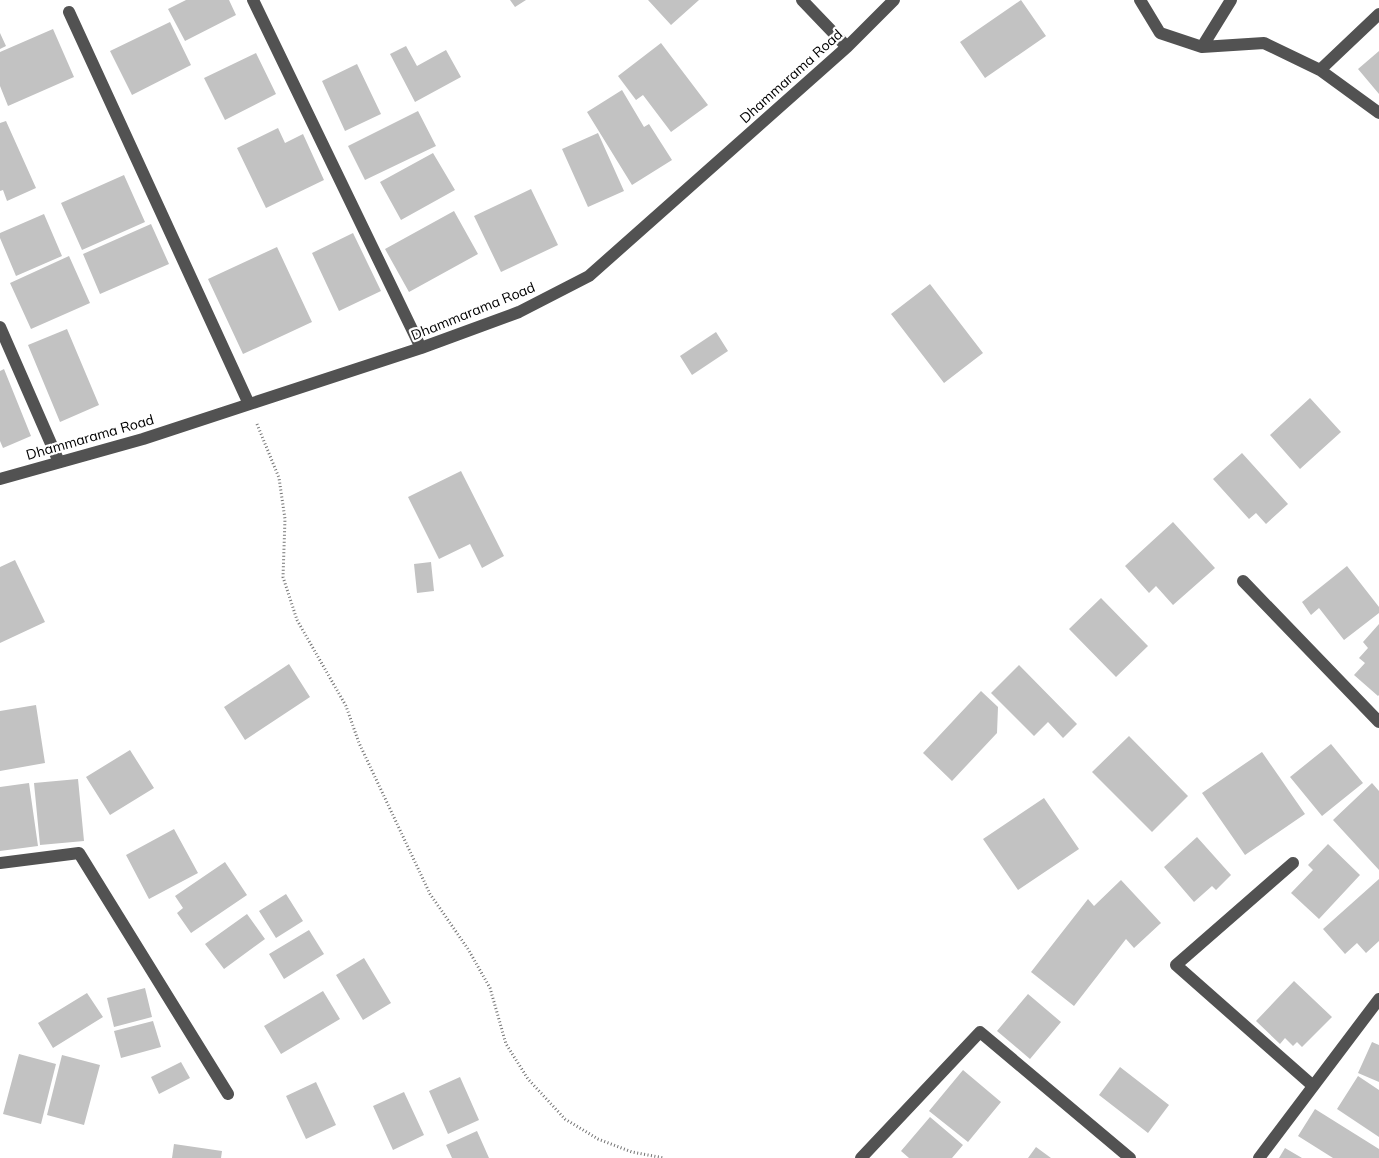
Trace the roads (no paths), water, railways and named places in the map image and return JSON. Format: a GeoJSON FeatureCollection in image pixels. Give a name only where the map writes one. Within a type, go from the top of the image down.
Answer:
{"type":"FeatureCollection","features":[{"type":"Feature","properties":{"kind":"street"},"geometry":{"type":"LineString","coordinates":[[253,0],[421,348]]}},
{"type":"Feature","properties":{"kind":"street"},"geometry":{"type":"LineString","coordinates":[[802,0],[846,47]]}},
{"type":"Feature","properties":{"kind":"street","name":"Dhammarama Road"},"geometry":{"type":"LineString","coordinates":[[0,479],[143,439],[421,348],[519,312],[589,276],[846,47],[894,0]]}},
{"type":"Feature","properties":{"kind":"street"},"geometry":{"type":"LineString","coordinates":[[1140,0],[1160,33],[1202,47],[1264,44],[1320,70],[1379,113]]}},
{"type":"Feature","properties":{"kind":"street"},"geometry":{"type":"LineString","coordinates":[[1202,47],[1231,0]]}},
{"type":"Feature","properties":{"kind":"street"},"geometry":{"type":"LineString","coordinates":[[69,12],[249,404]]}},
{"type":"Feature","properties":{"kind":"street"},"geometry":{"type":"LineString","coordinates":[[1320,70],[1379,14]]}},
{"type":"Feature","properties":{"kind":"street"},"geometry":{"type":"LineString","coordinates":[[0,327],[58,462]]}},
{"type":"Feature","properties":{"kind":"street"},"geometry":{"type":"LineString","coordinates":[[1243,582],[1379,722]]}},
{"type":"Feature","properties":{"kind":"street"},"geometry":{"type":"LineString","coordinates":[[0,862],[79,853],[228,1094]]}},
{"type":"Feature","properties":{"kind":"street"},"geometry":{"type":"LineString","coordinates":[[1293,863],[1176,965],[1312,1085]]}},
{"type":"Feature","properties":{"kind":"street"},"geometry":{"type":"LineString","coordinates":[[1259,1158],[1312,1085],[1379,999]]}},
{"type":"Feature","properties":{"kind":"street"},"geometry":{"type":"LineString","coordinates":[[861,1158],[980,1032],[1130,1158]]}}]}
